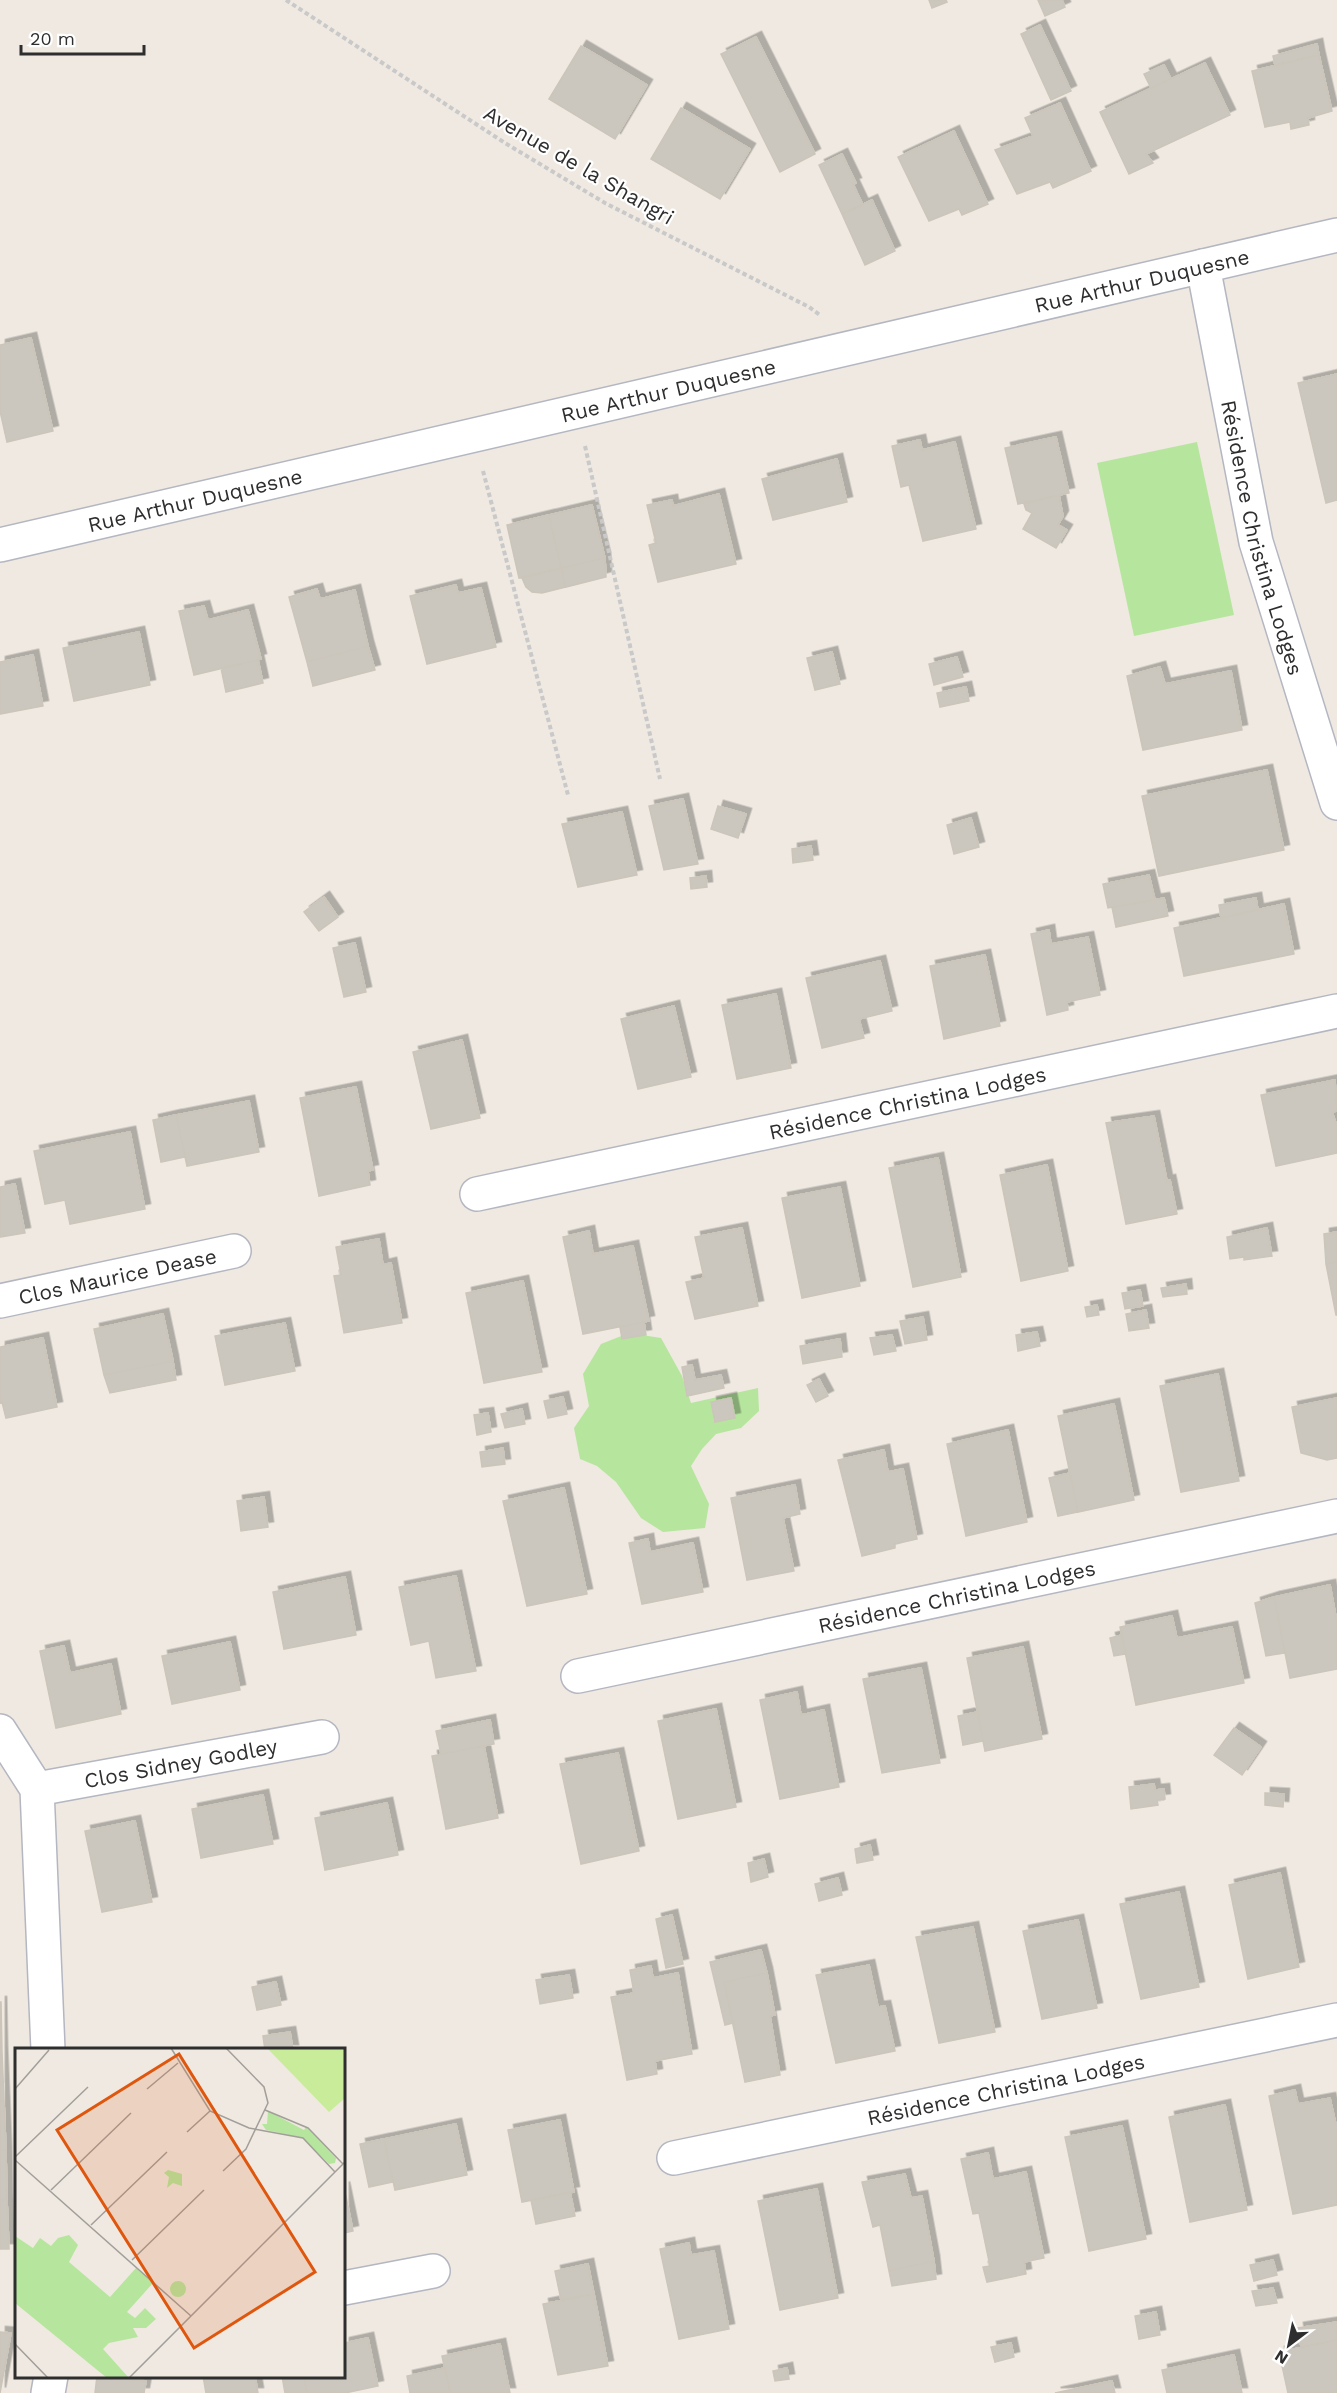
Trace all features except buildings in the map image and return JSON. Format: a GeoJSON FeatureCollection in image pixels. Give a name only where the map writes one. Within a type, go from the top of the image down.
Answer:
{"type":"FeatureCollection","features":[{"type":"Feature","properties":{"kind":"street","name":"Rue Arthur Duquesne"},"geometry":{"type":"LineString","coordinates":[[0,545],[1337,235]]}},
{"type":"Feature","properties":{"kind":"street","name":"Résidence Christina Lodges"},"geometry":{"type":"LineString","coordinates":[[1203,266],[1256,542],[1337,803]]}},
{"type":"Feature","properties":{"kind":"street","name":"Résidence Christina Lodges"},"geometry":{"type":"LineString","coordinates":[[477,1194],[1337,1011]]}},
{"type":"Feature","properties":{"kind":"street","name":"Clos Maurice Dease"},"geometry":{"type":"LineString","coordinates":[[0,1301],[234,1251]]}},
{"type":"Feature","properties":{"kind":"street","name":"Résidence Christina Lodges"},"geometry":{"type":"LineString","coordinates":[[578,1676],[1337,1516]]}},
{"type":"Feature","properties":{"kind":"street"},"geometry":{"type":"LineString","coordinates":[[0,1731],[37,1789],[48,2048]]}},
{"type":"Feature","properties":{"kind":"street","name":"Clos Sidney Godley"},"geometry":{"type":"LineString","coordinates":[[37,1789],[322,1737]]}},
{"type":"Feature","properties":{"kind":"street","name":"Résidence Christina Lodges"},"geometry":{"type":"LineString","coordinates":[[674,2158],[1337,2020]]}},
{"type":"Feature","properties":{"kind":"street"},"geometry":{"type":"LineString","coordinates":[[345,2288],[433,2271]]}},
{"type":"Feature","properties":{"kind":"street"},"geometry":{"type":"LineString","coordinates":[[48,2393],[51,2378]]}},
{"type":"Feature","properties":{"kind":"path","name":"Avenue de la Shangri"},"geometry":{"type":"LineString","coordinates":[[286,0],[575,185],[615,208],[809,307],[862,345]]}},
{"type":"Feature","properties":{"kind":"path"},"geometry":{"type":"LineString","coordinates":[[576,410],[660,779]]}},
{"type":"Feature","properties":{"kind":"path"},"geometry":{"type":"LineString","coordinates":[[474,435],[568,795]]}},
{"type":"Feature","properties":{"kind":"green space"},"geometry":{"type":"Polygon","coordinates":[[[1197,442],[1234,615],[1134,636],[1097,463],[1197,442]]]}},
{"type":"Feature","properties":{"kind":"green space"},"geometry":{"type":"Polygon","coordinates":[[[629,1333],[661,1338],[682,1376],[691,1403],[758,1388],[759,1411],[741,1428],[716,1434],[691,1466],[709,1504],[705,1528],[663,1532],[641,1518],[616,1482],[597,1466],[580,1459],[574,1428],[589,1406],[583,1374],[601,1344],[629,1333]]]}}]}
